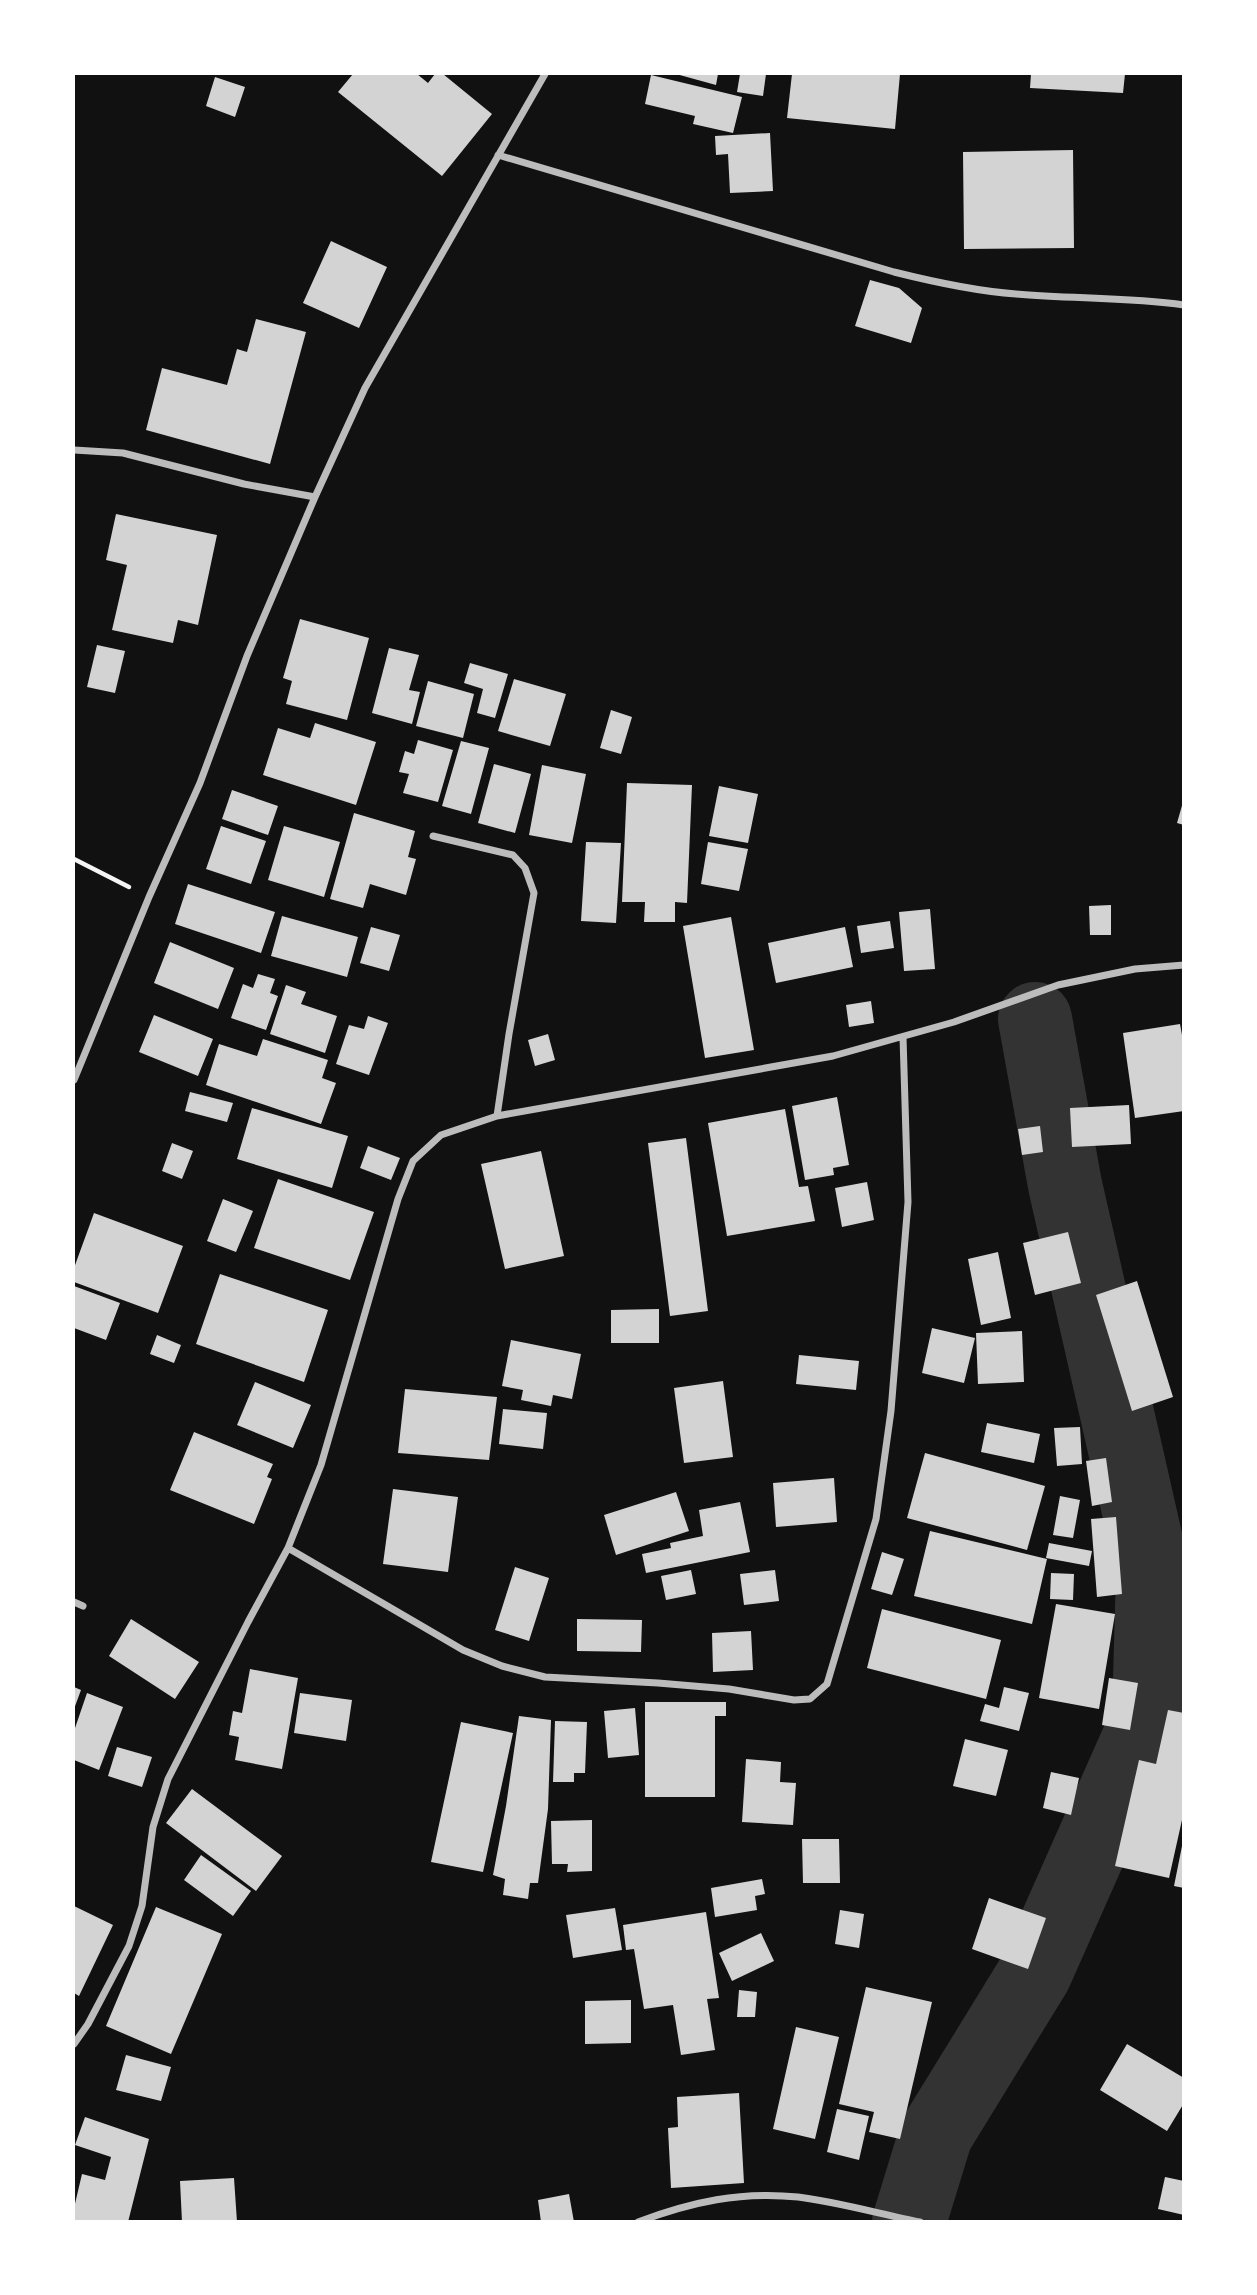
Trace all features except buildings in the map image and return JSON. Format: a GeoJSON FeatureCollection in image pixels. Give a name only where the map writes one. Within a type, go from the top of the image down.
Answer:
{"type":"FeatureCollection","features":[{"type":"Feature","properties":{"kind":"street"},"geometry":{"type":"LineString","coordinates":[[74,1080],[149,897],[200,783],[247,656],[365,388],[545,74]]}},
{"type":"Feature","properties":{"kind":"street"},"geometry":{"type":"LineString","coordinates":[[498,155],[894,272],[953,286],[1014,294],[1184,304]]}},
{"type":"Feature","properties":{"kind":"street"},"geometry":{"type":"LineString","coordinates":[[74,450],[123,453],[244,484],[315,497]]}},
{"type":"Feature","properties":{"kind":"street"},"geometry":{"type":"LineString","coordinates":[[433,836],[513,855],[525,869],[534,893],[497,1116]]}},
{"type":"Feature","properties":{"kind":"street"},"geometry":{"type":"LineString","coordinates":[[74,2044],[88,2024],[129,1946],[142,1906],[153,1827],[168,1779],[288,1548],[321,1465],[398,1199],[413,1161],[441,1135],[497,1116],[819,1059],[954,1022],[1058,985],[1135,969],[1184,965]]}},
{"type":"Feature","properties":{"kind":"street"},"geometry":{"type":"LineString","coordinates":[[288,1548],[463,1650],[502,1666],[545,1677],[670,1684],[729,1689],[794,1700],[810,1699],[827,1684],[876,1519],[891,1411],[908,1202],[903,1037]]}},
{"type":"Feature","properties":{"kind":"street"},"geometry":{"type":"LineString","coordinates":[[74,1602],[83,1606]]}},
{"type":"Feature","properties":{"kind":"street"},"geometry":{"type":"LineString","coordinates":[[638,2221],[683,2205],[734,2197],[797,2197],[920,2221]]}},
{"type":"Feature","properties":{"kind":"path"},"geometry":{"type":"LineString","coordinates":[[74,859],[149,897]]}},
{"type":"Feature","properties":{"kind":"waterway"},"geometry":{"type":"LineString","coordinates":[[909,2222],[936,2134],[1035,1973],[1149,1716],[1153,1572],[1065,1185],[1035,1019]]}}]}
